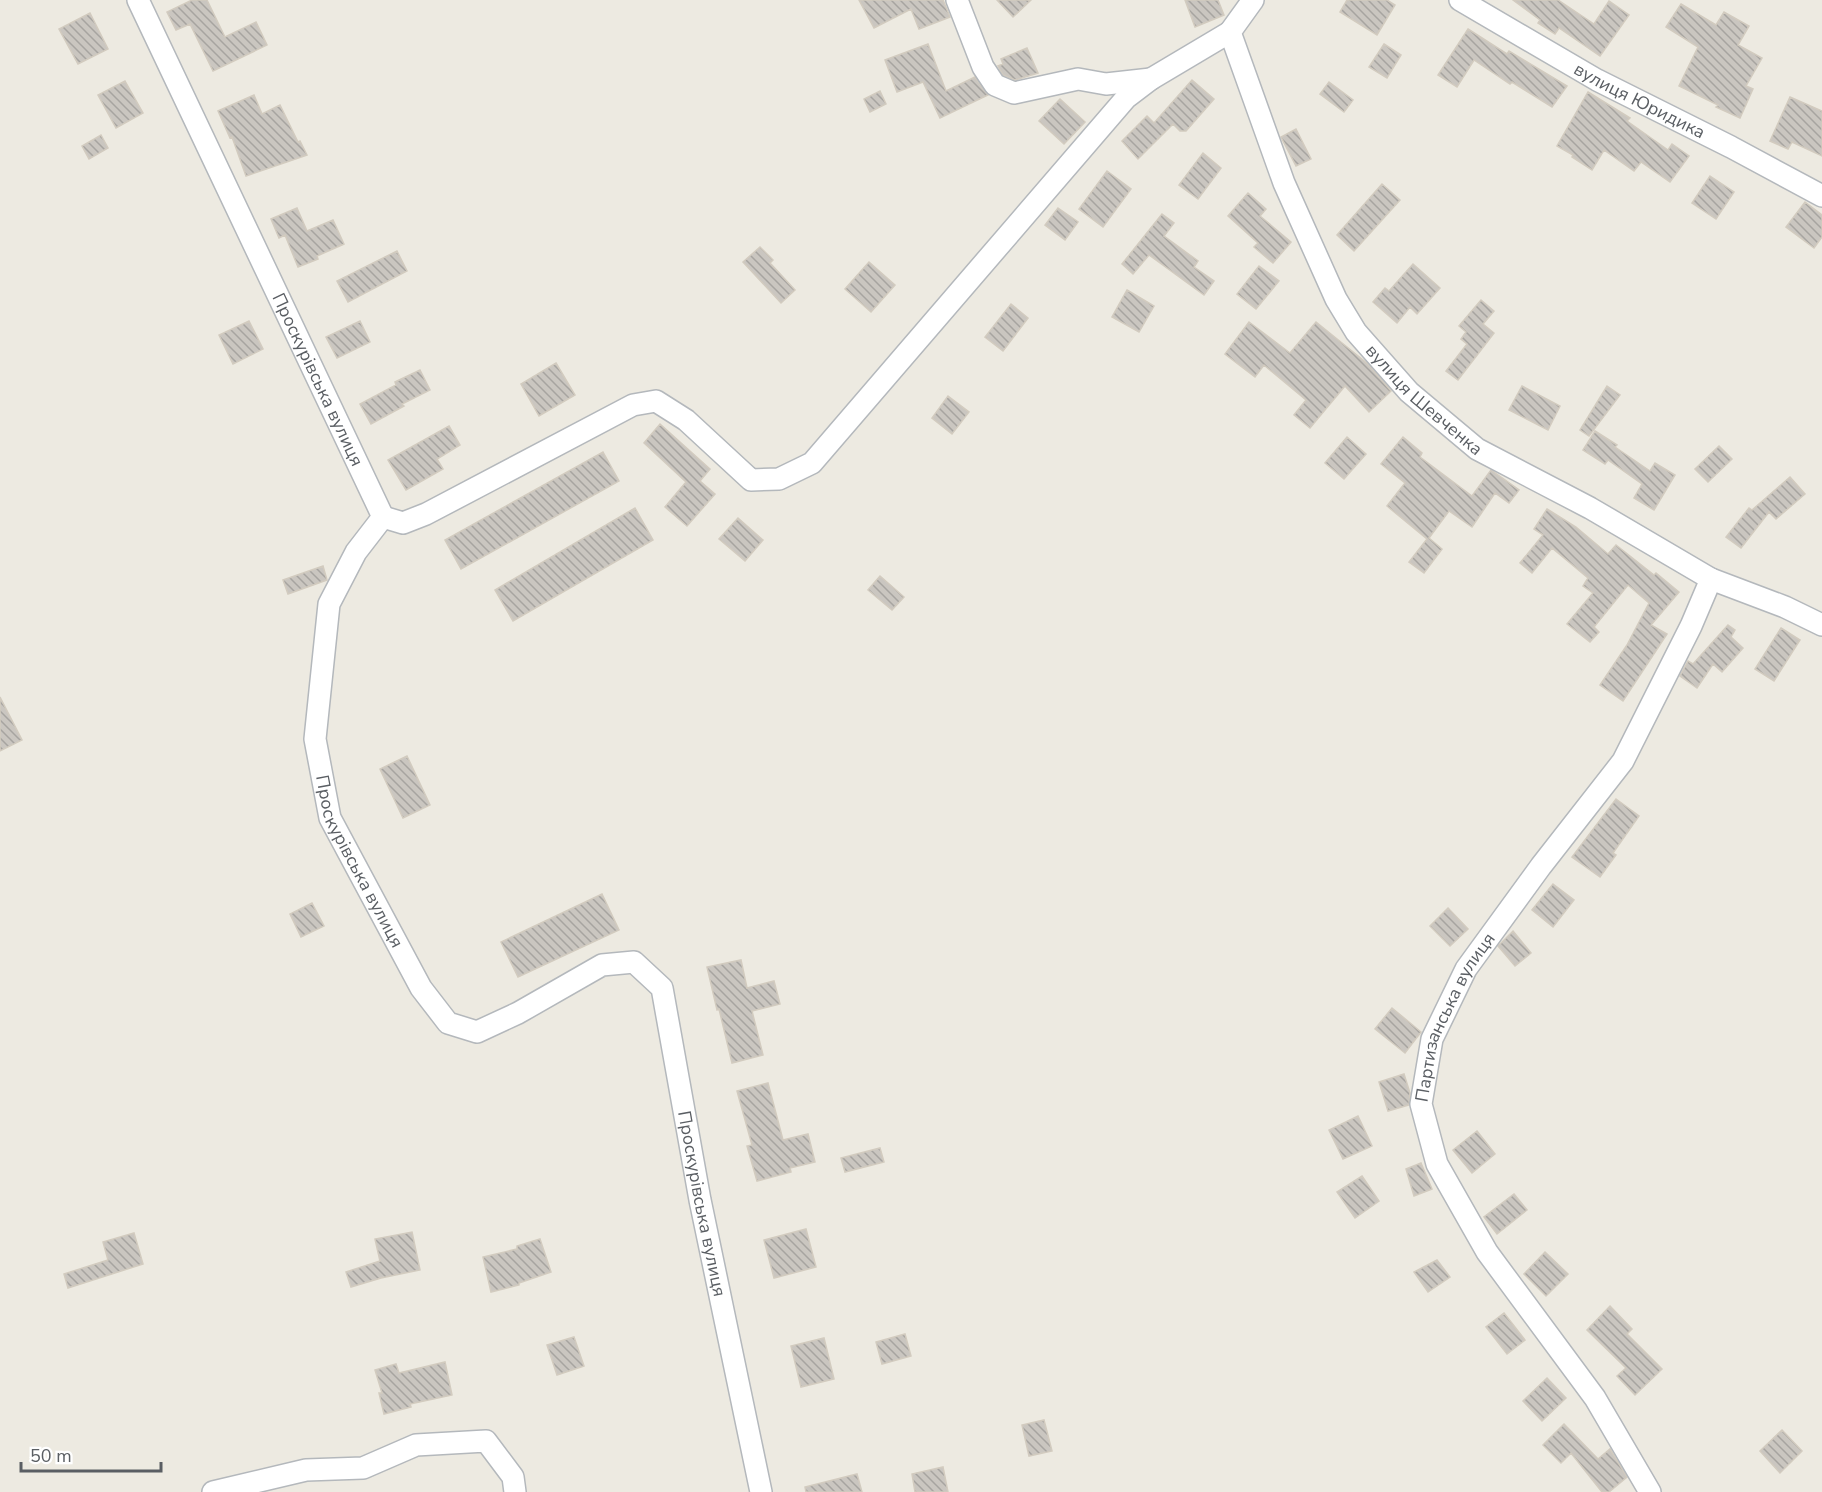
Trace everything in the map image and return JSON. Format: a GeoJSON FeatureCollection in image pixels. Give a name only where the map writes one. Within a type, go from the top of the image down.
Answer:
{"type":"FeatureCollection","features":[{"type":"Feature","properties":{"kind":"street","name":"Проскурівська вулиця"},"geometry":{"type":"LineString","coordinates":[[138,0],[383,517],[356,552],[329,604],[315,739],[330,818],[421,988],[448,1023],[477,1032],[518,1013],[602,965],[634,962],[662,988],[700,1200],[761,1492]]}},
{"type":"Feature","properties":{"kind":"street"},"geometry":{"type":"LineString","coordinates":[[957,0],[983,67],[995,85],[1014,93],[1078,79],[1106,84],[1151,79]]}},
{"type":"Feature","properties":{"kind":"street"},"geometry":{"type":"LineString","coordinates":[[383,517],[402,524],[426,514],[633,405],[656,400],[686,420],[751,480],[779,480],[812,463],[1126,98],[1151,79],[1230,32],[1253,0]]}},
{"type":"Feature","properties":{"kind":"street","name":"вулиця Юридика"},"geometry":{"type":"LineString","coordinates":[[1460,0],[1597,80],[1731,147],[1822,196]]}},
{"type":"Feature","properties":{"kind":"street","name":"вулиця Шевченка"},"geometry":{"type":"LineString","coordinates":[[1230,32],[1284,183],[1336,299],[1363,341],[1409,392],[1477,449],[1590,508],[1711,579],[1785,607],[1822,625]]}},
{"type":"Feature","properties":{"kind":"street","name":"Партизанська вулиця"},"geometry":{"type":"LineString","coordinates":[[1650,1492],[1595,1398],[1487,1252],[1437,1164],[1421,1104],[1432,1039],[1466,969],[1541,866],[1623,761],[1691,626],[1711,579]]}},
{"type":"Feature","properties":{"kind":"street"},"geometry":{"type":"LineString","coordinates":[[223,1491],[306,1470],[363,1468],[416,1445],[486,1441],[513,1477],[515,1492]]}},
{"type":"Feature","properties":{"kind":"building"},"geometry":{"type":"Polygon","coordinates":[[[192,0],[207,0],[225,37],[256,22],[267,45],[213,71],[190,24],[176,30],[167,12],[192,0]]]}},
{"type":"Feature","properties":{"kind":"building"},"geometry":{"type":"Polygon","coordinates":[[[859,0],[943,0],[950,17],[919,29],[911,9],[874,28],[859,0]]]}},
{"type":"Feature","properties":{"kind":"building"},"geometry":{"type":"Polygon","coordinates":[[[997,0],[1031,0],[1013,17],[997,0]]]}},
{"type":"Feature","properties":{"kind":"building"},"geometry":{"type":"Polygon","coordinates":[[[1185,0],[1218,0],[1224,15],[1195,27],[1185,0]]]}},
{"type":"Feature","properties":{"kind":"building"},"geometry":{"type":"Polygon","coordinates":[[[1347,0],[1387,0],[1395,5],[1377,35],[1340,12],[1347,0]]]}},
{"type":"Feature","properties":{"kind":"building"},"geometry":{"type":"Polygon","coordinates":[[[1513,0],[1558,0],[1594,24],[1609,1],[1629,15],[1600,56],[1559,28],[1555,34],[1538,23],[1540,20],[1513,0]]]}},
{"type":"Feature","properties":{"kind":"building"},"geometry":{"type":"Polygon","coordinates":[[[1681,4],[1716,25],[1724,12],[1749,26],[1738,45],[1762,58],[1746,86],[1753,89],[1740,118],[1679,86],[1698,47],[1666,27],[1681,4]]]}},
{"type":"Feature","properties":{"kind":"building"},"geometry":{"type":"Polygon","coordinates":[[[90,13],[108,49],[78,64],[59,29],[90,13]]]}},
{"type":"Feature","properties":{"kind":"building"},"geometry":{"type":"Polygon","coordinates":[[[1468,29],[1507,54],[1509,51],[1567,86],[1552,107],[1512,82],[1510,84],[1474,60],[1457,87],[1438,75],[1468,29]]]}},
{"type":"Feature","properties":{"kind":"building"},"geometry":{"type":"Polygon","coordinates":[[[928,44],[946,91],[975,77],[988,95],[940,118],[923,82],[897,92],[885,60],[928,44]]]}},
{"type":"Feature","properties":{"kind":"building"},"geometry":{"type":"Polygon","coordinates":[[[1384,44],[1401,55],[1387,78],[1369,67],[1384,44]]]}},
{"type":"Feature","properties":{"kind":"building"},"geometry":{"type":"Polygon","coordinates":[[[1027,48],[1038,73],[1015,80],[1003,75],[998,66],[1003,64],[1001,59],[1027,48]]]}},
{"type":"Feature","properties":{"kind":"building"},"geometry":{"type":"Polygon","coordinates":[[[1192,80],[1214,99],[1186,131],[1180,131],[1173,124],[1138,159],[1122,141],[1147,116],[1154,123],[1192,80]]]}},
{"type":"Feature","properties":{"kind":"building"},"geometry":{"type":"Polygon","coordinates":[[[125,81],[143,113],[116,128],[98,95],[125,81]]]}},
{"type":"Feature","properties":{"kind":"building"},"geometry":{"type":"Polygon","coordinates":[[[1329,82],[1353,100],[1344,112],[1320,94],[1329,82]]]}},
{"type":"Feature","properties":{"kind":"building"},"geometry":{"type":"Polygon","coordinates":[[[880,91],[886,104],[870,112],[864,99],[880,91]]]}},
{"type":"Feature","properties":{"kind":"building"},"geometry":{"type":"Polygon","coordinates":[[[1588,92],[1630,118],[1627,121],[1668,150],[1672,144],[1689,156],[1670,182],[1641,162],[1634,171],[1604,150],[1592,170],[1557,146],[1588,92]]]}},
{"type":"Feature","properties":{"kind":"building"},"geometry":{"type":"Polygon","coordinates":[[[254,95],[262,114],[280,105],[307,155],[246,176],[232,137],[230,138],[218,111],[254,95]]]}},
{"type":"Feature","properties":{"kind":"building"},"geometry":{"type":"Polygon","coordinates":[[[1790,97],[1822,111],[1822,156],[1792,142],[1788,149],[1770,141],[1790,97]]]}},
{"type":"Feature","properties":{"kind":"building"},"geometry":{"type":"Polygon","coordinates":[[[1060,99],[1085,122],[1064,144],[1039,121],[1060,99]]]}},
{"type":"Feature","properties":{"kind":"building"},"geometry":{"type":"Polygon","coordinates":[[[1296,129],[1311,159],[1296,166],[1281,137],[1296,129]]]}},
{"type":"Feature","properties":{"kind":"building"},"geometry":{"type":"Polygon","coordinates":[[[101,135],[108,148],[89,159],[82,146],[101,135]]]}},
{"type":"Feature","properties":{"kind":"building"},"geometry":{"type":"Polygon","coordinates":[[[1203,153],[1221,168],[1198,199],[1179,185],[1203,153]]]}},
{"type":"Feature","properties":{"kind":"building"},"geometry":{"type":"Polygon","coordinates":[[[1107,171],[1131,189],[1103,227],[1079,209],[1107,171]]]}},
{"type":"Feature","properties":{"kind":"building"},"geometry":{"type":"Polygon","coordinates":[[[1710,176],[1734,192],[1716,219],[1692,203],[1710,176]]]}},
{"type":"Feature","properties":{"kind":"building"},"geometry":{"type":"Polygon","coordinates":[[[1382,184],[1400,200],[1354,251],[1337,235],[1382,184]]]}},
{"type":"Feature","properties":{"kind":"building"},"geometry":{"type":"Polygon","coordinates":[[[1248,193],[1266,209],[1260,216],[1291,242],[1273,263],[1254,247],[1258,243],[1228,216],[1248,193]]]}},
{"type":"Feature","properties":{"kind":"building"},"geometry":{"type":"Polygon","coordinates":[[[1805,202],[1822,215],[1822,237],[1814,248],[1786,227],[1805,202]]]}},
{"type":"Feature","properties":{"kind":"building"},"geometry":{"type":"Polygon","coordinates":[[[297,208],[307,231],[333,220],[344,244],[298,267],[285,235],[279,238],[271,219],[297,208]]]}},
{"type":"Feature","properties":{"kind":"building"},"geometry":{"type":"Polygon","coordinates":[[[1058,208],[1078,222],[1065,240],[1045,225],[1058,208]]]}},
{"type":"Feature","properties":{"kind":"building"},"geometry":{"type":"Polygon","coordinates":[[[1162,214],[1174,223],[1164,236],[1198,261],[1194,267],[1214,281],[1204,295],[1149,255],[1133,274],[1122,264],[1162,214]]]}},
{"type":"Feature","properties":{"kind":"building"},"geometry":{"type":"Polygon","coordinates":[[[760,247],[773,260],[770,263],[795,290],[781,303],[743,262],[760,247]]]}},
{"type":"Feature","properties":{"kind":"building"},"geometry":{"type":"Polygon","coordinates":[[[397,251],[407,271],[348,302],[337,281],[397,251]]]}},
{"type":"Feature","properties":{"kind":"building"},"geometry":{"type":"Polygon","coordinates":[[[869,262],[895,285],[871,312],[845,289],[869,262]]]}},
{"type":"Feature","properties":{"kind":"building"},"geometry":{"type":"Polygon","coordinates":[[[1413,264],[1440,288],[1417,314],[1410,307],[1397,323],[1373,302],[1385,288],[1389,291],[1413,264]]]}},
{"type":"Feature","properties":{"kind":"building"},"geometry":{"type":"Polygon","coordinates":[[[1259,266],[1279,281],[1256,309],[1237,294],[1259,266]]]}},
{"type":"Feature","properties":{"kind":"building"},"geometry":{"type":"Polygon","coordinates":[[[1127,290],[1154,306],[1139,332],[1112,317],[1127,290]]]}},
{"type":"Feature","properties":{"kind":"building"},"geometry":{"type":"Polygon","coordinates":[[[1481,300],[1494,311],[1483,324],[1494,333],[1458,380],[1446,371],[1467,344],[1461,339],[1466,332],[1459,326],[1481,300]]]}},
{"type":"Feature","properties":{"kind":"building"},"geometry":{"type":"Polygon","coordinates":[[[1011,304],[1028,318],[1003,351],[985,337],[1011,304]]]}},
{"type":"Feature","properties":{"kind":"building"},"geometry":{"type":"Polygon","coordinates":[[[249,321],[263,349],[233,364],[219,335],[249,321]]]}},
{"type":"Feature","properties":{"kind":"building"},"geometry":{"type":"Polygon","coordinates":[[[360,321],[370,342],[337,358],[326,337],[360,321]]]}},
{"type":"Feature","properties":{"kind":"building"},"geometry":{"type":"Polygon","coordinates":[[[1249,322],[1290,353],[1316,322],[1368,364],[1391,391],[1369,412],[1345,386],[1310,428],[1294,415],[1306,400],[1264,365],[1255,377],[1225,354],[1249,322]]]}},
{"type":"Feature","properties":{"kind":"building"},"geometry":{"type":"Polygon","coordinates":[[[556,363],[575,395],[539,416],[521,384],[556,363]]]}},
{"type":"Feature","properties":{"kind":"building"},"geometry":{"type":"Polygon","coordinates":[[[420,370],[430,390],[402,404],[404,406],[371,424],[360,404],[396,385],[395,382],[420,370]]]}},
{"type":"Feature","properties":{"kind":"building"},"geometry":{"type":"Polygon","coordinates":[[[1522,386],[1560,406],[1548,430],[1509,410],[1522,386]]]}},
{"type":"Feature","properties":{"kind":"building"},"geometry":{"type":"Polygon","coordinates":[[[1607,386],[1620,395],[1589,436],[1580,430],[1607,386]]]}},
{"type":"Feature","properties":{"kind":"building"},"geometry":{"type":"Polygon","coordinates":[[[948,396],[969,412],[952,434],[932,418],[948,396]]]}},
{"type":"Feature","properties":{"kind":"building"},"geometry":{"type":"Polygon","coordinates":[[[660,424],[710,469],[700,481],[715,494],[687,526],[665,507],[686,482],[644,443],[660,424]]]}},
{"type":"Feature","properties":{"kind":"building"},"geometry":{"type":"Polygon","coordinates":[[[449,426],[460,445],[437,459],[443,469],[406,490],[388,460],[449,426]]]}},
{"type":"Feature","properties":{"kind":"building"},"geometry":{"type":"Polygon","coordinates":[[[1595,431],[1650,471],[1655,463],[1675,475],[1654,510],[1634,498],[1642,484],[1608,460],[1605,464],[1583,450],[1595,431]]]}},
{"type":"Feature","properties":{"kind":"building"},"geometry":{"type":"Polygon","coordinates":[[[1347,437],[1366,454],[1344,479],[1325,463],[1347,437]]]}},
{"type":"Feature","properties":{"kind":"building"},"geometry":{"type":"Polygon","coordinates":[[[1403,437],[1422,453],[1420,457],[1472,496],[1491,470],[1519,490],[1509,503],[1495,493],[1472,527],[1449,511],[1429,538],[1442,549],[1424,573],[1409,562],[1427,539],[1387,506],[1405,483],[1381,464],[1403,437]]]}},
{"type":"Feature","properties":{"kind":"building"},"geometry":{"type":"Polygon","coordinates":[[[1719,446],[1732,459],[1708,482],[1695,469],[1719,446]]]}},
{"type":"Feature","properties":{"kind":"building"},"geometry":{"type":"Polygon","coordinates":[[[603,452],[619,481],[461,569],[445,540],[603,452]]]}},
{"type":"Feature","properties":{"kind":"building"},"geometry":{"type":"Polygon","coordinates":[[[1790,477],[1805,494],[1776,519],[1769,512],[1741,548],[1726,537],[1749,508],[1752,510],[1790,477]]]}},
{"type":"Feature","properties":{"kind":"building"},"geometry":{"type":"Polygon","coordinates":[[[635,508],[653,540],[513,621],[495,590],[635,508]]]}},
{"type":"Feature","properties":{"kind":"building"},"geometry":{"type":"Polygon","coordinates":[[[1547,509],[1576,527],[1608,554],[1616,545],[1679,592],[1651,625],[1667,634],[1623,701],[1600,685],[1627,645],[1649,603],[1628,585],[1594,627],[1599,632],[1590,642],[1567,624],[1593,593],[1583,586],[1588,578],[1552,548],[1532,573],[1520,563],[1543,535],[1534,529],[1547,509]]]}},
{"type":"Feature","properties":{"kind":"building"},"geometry":{"type":"Polygon","coordinates":[[[738,518],[763,540],[745,561],[719,539],[738,518]]]}},
{"type":"Feature","properties":{"kind":"building"},"geometry":{"type":"Polygon","coordinates":[[[323,566],[327,580],[288,594],[283,580],[323,566]]]}},
{"type":"Feature","properties":{"kind":"building"},"geometry":{"type":"Polygon","coordinates":[[[880,576],[904,597],[892,610],[868,590],[880,576]]]}},
{"type":"Feature","properties":{"kind":"building"},"geometry":{"type":"Polygon","coordinates":[[[1728,625],[1735,630],[1731,637],[1743,648],[1722,672],[1713,664],[1697,688],[1680,676],[1688,661],[1693,664],[1728,625]]]}},
{"type":"Feature","properties":{"kind":"building"},"geometry":{"type":"Polygon","coordinates":[[[1781,628],[1800,640],[1774,681],[1755,669],[1781,628]]]}},
{"type":"Feature","properties":{"kind":"building"},"geometry":{"type":"Polygon","coordinates":[[[0,697],[22,740],[0,751],[0,697]]]}},
{"type":"Feature","properties":{"kind":"building"},"geometry":{"type":"Polygon","coordinates":[[[407,756],[430,805],[403,818],[380,769],[407,756]]]}},
{"type":"Feature","properties":{"kind":"building"},"geometry":{"type":"Polygon","coordinates":[[[1616,799],[1639,816],[1613,853],[1616,855],[1600,877],[1572,857],[1616,799]]]}},
{"type":"Feature","properties":{"kind":"building"},"geometry":{"type":"Polygon","coordinates":[[[1553,884],[1574,900],[1553,927],[1532,910],[1553,884]]]}},
{"type":"Feature","properties":{"kind":"building"},"geometry":{"type":"Polygon","coordinates":[[[602,894],[619,930],[518,977],[501,942],[602,894]]]}},
{"type":"Feature","properties":{"kind":"building"},"geometry":{"type":"Polygon","coordinates":[[[312,903],[324,926],[301,937],[290,914],[312,903]]]}},
{"type":"Feature","properties":{"kind":"building"},"geometry":{"type":"Polygon","coordinates":[[[1448,908],[1468,929],[1450,946],[1430,926],[1448,908]]]}},
{"type":"Feature","properties":{"kind":"building"},"geometry":{"type":"Polygon","coordinates":[[[1513,931],[1531,953],[1515,966],[1498,946],[1513,931]]]}},
{"type":"Feature","properties":{"kind":"building"},"geometry":{"type":"Polygon","coordinates":[[[741,960],[747,988],[774,981],[780,1004],[752,1011],[763,1055],[732,1063],[707,967],[741,960]]]}},
{"type":"Feature","properties":{"kind":"building"},"geometry":{"type":"Polygon","coordinates":[[[1392,1008],[1421,1032],[1405,1053],[1375,1029],[1392,1008]]]}},
{"type":"Feature","properties":{"kind":"building"},"geometry":{"type":"Polygon","coordinates":[[[1404,1074],[1410,1093],[1409,1105],[1388,1111],[1379,1082],[1404,1074]]]}},
{"type":"Feature","properties":{"kind":"building"},"geometry":{"type":"Polygon","coordinates":[[[768,1083],[783,1140],[808,1134],[815,1162],[790,1168],[791,1172],[757,1181],[747,1146],[752,1145],[737,1091],[768,1083]]]}},
{"type":"Feature","properties":{"kind":"building"},"geometry":{"type":"Polygon","coordinates":[[[1358,1116],[1372,1146],[1343,1159],[1329,1130],[1358,1116]]]}},
{"type":"Feature","properties":{"kind":"building"},"geometry":{"type":"Polygon","coordinates":[[[1477,1131],[1495,1154],[1472,1173],[1453,1150],[1477,1131]]]}},
{"type":"Feature","properties":{"kind":"building"},"geometry":{"type":"Polygon","coordinates":[[[880,1148],[884,1162],[845,1172],[841,1158],[880,1148]]]}},
{"type":"Feature","properties":{"kind":"building"},"geometry":{"type":"Polygon","coordinates":[[[1421,1163],[1432,1189],[1414,1196],[1406,1169],[1421,1163]]]}},
{"type":"Feature","properties":{"kind":"building"},"geometry":{"type":"Polygon","coordinates":[[[1362,1176],[1379,1201],[1355,1218],[1337,1192],[1362,1176]]]}},
{"type":"Feature","properties":{"kind":"building"},"geometry":{"type":"Polygon","coordinates":[[[1514,1194],[1527,1210],[1497,1234],[1484,1217],[1514,1194]]]}},
{"type":"Feature","properties":{"kind":"building"},"geometry":{"type":"Polygon","coordinates":[[[806,1229],[816,1267],[774,1278],[764,1240],[806,1229]]]}},
{"type":"Feature","properties":{"kind":"building"},"geometry":{"type":"Polygon","coordinates":[[[412,1232],[420,1270],[351,1287],[346,1272],[380,1261],[375,1239],[412,1232]]]}},
{"type":"Feature","properties":{"kind":"building"},"geometry":{"type":"Polygon","coordinates":[[[134,1233],[143,1264],[68,1288],[64,1274],[108,1260],[103,1242],[134,1233]]]}},
{"type":"Feature","properties":{"kind":"building"},"geometry":{"type":"Polygon","coordinates":[[[540,1239],[551,1272],[519,1283],[519,1285],[491,1292],[483,1257],[517,1249],[517,1246],[540,1239]]]}},
{"type":"Feature","properties":{"kind":"building"},"geometry":{"type":"Polygon","coordinates":[[[1545,1252],[1568,1274],[1546,1296],[1524,1274],[1545,1252]]]}},
{"type":"Feature","properties":{"kind":"building"},"geometry":{"type":"Polygon","coordinates":[[[1437,1260],[1450,1277],[1428,1292],[1414,1272],[1437,1260]]]}},
{"type":"Feature","properties":{"kind":"building"},"geometry":{"type":"Polygon","coordinates":[[[1610,1306],[1632,1329],[1627,1334],[1662,1369],[1635,1395],[1617,1376],[1626,1368],[1587,1330],[1610,1306]]]}},
{"type":"Feature","properties":{"kind":"building"},"geometry":{"type":"Polygon","coordinates":[[[1504,1313],[1525,1340],[1507,1354],[1486,1327],[1504,1313]]]}},
{"type":"Feature","properties":{"kind":"building"},"geometry":{"type":"Polygon","coordinates":[[[905,1334],[911,1356],[882,1364],[876,1342],[905,1334]]]}},
{"type":"Feature","properties":{"kind":"building"},"geometry":{"type":"Polygon","coordinates":[[[574,1337],[584,1366],[557,1375],[547,1345],[574,1337]]]}},
{"type":"Feature","properties":{"kind":"building"},"geometry":{"type":"Polygon","coordinates":[[[824,1338],[834,1379],[801,1387],[791,1346],[824,1338]]]}},
{"type":"Feature","properties":{"kind":"building"},"geometry":{"type":"Polygon","coordinates":[[[445,1362],[452,1395],[410,1404],[411,1407],[384,1414],[379,1393],[382,1393],[375,1370],[396,1364],[399,1373],[445,1362]]]}},
{"type":"Feature","properties":{"kind":"building"},"geometry":{"type":"Polygon","coordinates":[[[1547,1378],[1566,1398],[1542,1421],[1523,1401],[1547,1378]]]}},
{"type":"Feature","properties":{"kind":"building"},"geometry":{"type":"Polygon","coordinates":[[[1044,1420],[1052,1451],[1029,1456],[1022,1425],[1044,1420]]]}},
{"type":"Feature","properties":{"kind":"building"},"geometry":{"type":"Polygon","coordinates":[[[1564,1424],[1598,1459],[1610,1449],[1627,1477],[1609,1492],[1602,1492],[1571,1453],[1561,1463],[1543,1445],[1564,1424]]]}},
{"type":"Feature","properties":{"kind":"building"},"geometry":{"type":"Polygon","coordinates":[[[1782,1430],[1802,1451],[1780,1473],[1760,1451],[1782,1430]]]}},
{"type":"Feature","properties":{"kind":"building"},"geometry":{"type":"Polygon","coordinates":[[[943,1467],[948,1492],[915,1492],[912,1474],[943,1467]]]}},
{"type":"Feature","properties":{"kind":"building"},"geometry":{"type":"Polygon","coordinates":[[[857,1474],[862,1492],[806,1492],[805,1487],[857,1474]]]}}]}
